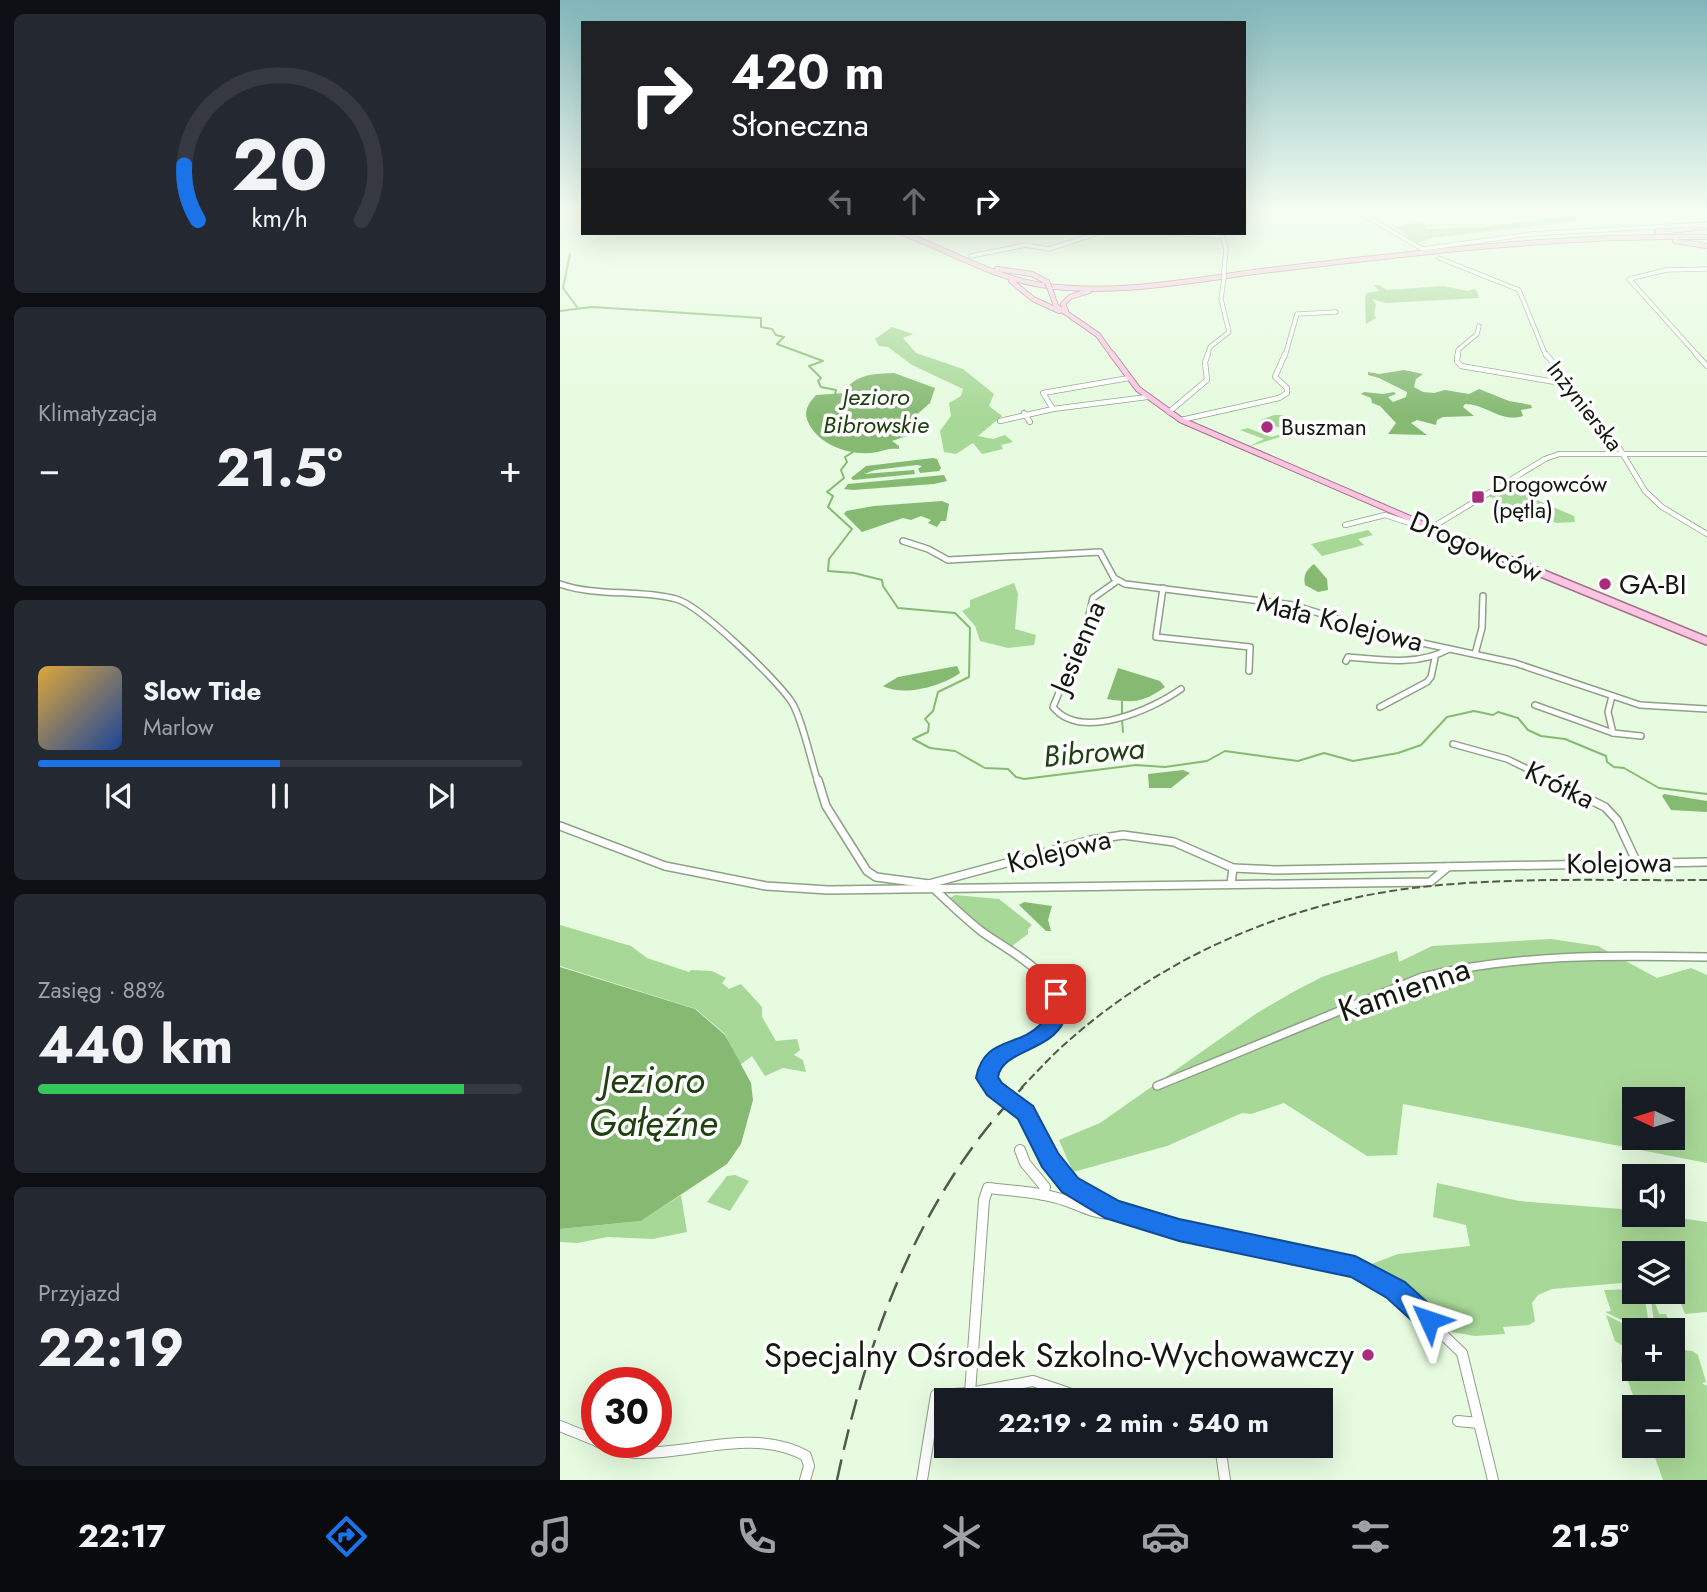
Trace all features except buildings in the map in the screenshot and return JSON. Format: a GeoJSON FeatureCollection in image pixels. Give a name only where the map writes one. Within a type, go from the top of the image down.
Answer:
{"type":"FeatureCollection","features":[{"type":"Feature","properties":{"kind":"main road"},"geometry":{"type":"LineString","coordinates":[[1006,278],[1033,299],[1084,326],[1108,349]]}},
{"type":"Feature","properties":{"kind":"main road"},"geometry":{"type":"LineString","coordinates":[[1013,278],[1035,284],[1089,288],[1134,286]]}},
{"type":"Feature","properties":{"kind":"main road"},"geometry":{"type":"LineString","coordinates":[[1040,278],[1047,282],[1056,306],[1093,330],[1108,349]]}},
{"type":"Feature","properties":{"kind":"main road"},"geometry":{"type":"LineString","coordinates":[[1089,288],[1180,278]]}},
{"type":"Feature","properties":{"kind":"main road"},"geometry":{"type":"LineString","coordinates":[[1068,314],[1063,303],[1073,295],[1205,278]]}},
{"type":"Feature","properties":{"kind":"main road","name":"Drogowców"},"geometry":{"type":"LineString","coordinates":[[1108,349],[1147,397],[1181,419],[1430,527],[1707,642]]}},
{"type":"Feature","properties":{"kind":"street"},"geometry":{"type":"LineString","coordinates":[[1169,412],[1207,380],[1205,364],[1210,347],[1229,332],[1222,307],[1224,278]]}},
{"type":"Feature","properties":{"kind":"street","name":"Inżynierska"},"geometry":{"type":"LineString","coordinates":[[1489,278],[1519,290],[1547,358],[1615,440],[1645,491],[1656,502],[1707,534]]}},
{"type":"Feature","properties":{"kind":"street"},"geometry":{"type":"LineString","coordinates":[[1633,278],[1629,279],[1707,366]]}},
{"type":"Feature","properties":{"kind":"street"},"geometry":{"type":"LineString","coordinates":[[1181,419],[1283,397],[1288,391],[1275,377],[1283,362],[1297,314],[1336,312]]}},
{"type":"Feature","properties":{"kind":"street"},"geometry":{"type":"LineString","coordinates":[[1479,326],[1477,334],[1458,350],[1457,361],[1461,366],[1567,384]]}},
{"type":"Feature","properties":{"kind":"street"},"geometry":{"type":"LineString","coordinates":[[1053,409],[1043,393],[1129,378]]}},
{"type":"Feature","properties":{"kind":"street"},"geometry":{"type":"LineString","coordinates":[[1000,421],[1024,413],[1147,397]]}},
{"type":"Feature","properties":{"kind":"street"},"geometry":{"type":"LineString","coordinates":[[1024,413],[1030,422]]}},
{"type":"Feature","properties":{"kind":"street"},"geometry":{"type":"LineString","coordinates":[[1345,525],[1386,515],[1424,528],[1430,527],[1550,456],[1567,453],[1707,454]]}},
{"type":"Feature","properties":{"kind":"street"},"geometry":{"type":"LineString","coordinates":[[903,541],[928,549],[948,560],[1100,552],[1117,581]]}},
{"type":"Feature","properties":{"kind":"street","name":"Mała Kolejowa"},"geometry":{"type":"LineString","coordinates":[[1117,581],[1293,605],[1399,638],[1515,663],[1648,707],[1707,709]]}},
{"type":"Feature","properties":{"kind":"street","name":"Jesienna"},"geometry":{"type":"LineString","coordinates":[[1117,581],[1093,598],[1086,628],[1053,707],[1057,713],[1069,719],[1113,721],[1136,713],[1181,689]]}},
{"type":"Feature","properties":{"kind":"street"},"geometry":{"type":"LineString","coordinates":[[560,583],[580,591],[668,597],[688,604],[731,638],[792,702],[825,806],[867,871],[876,877],[932,887],[981,931],[1041,974],[1056,994],[1058,1011],[1051,1028],[1043,1035],[1003,1053],[987,1070],[990,1085],[1020,1105],[1055,1167],[1070,1185],[1113,1210],[1227,1242],[1355,1267],[1383,1281],[1458,1348],[1493,1480]]}},
{"type":"Feature","properties":{"kind":"street"},"geometry":{"type":"LineString","coordinates":[[1163,588],[1156,636],[1250,647],[1249,671]]}},
{"type":"Feature","properties":{"kind":"street"},"geometry":{"type":"LineString","coordinates":[[1475,654],[1482,628],[1483,596]]}},
{"type":"Feature","properties":{"kind":"street"},"geometry":{"type":"LineString","coordinates":[[1346,661],[1348,657],[1393,661],[1435,658],[1449,649]]}},
{"type":"Feature","properties":{"kind":"street"},"geometry":{"type":"LineString","coordinates":[[1380,707],[1427,682],[1432,677],[1435,658]]}},
{"type":"Feature","properties":{"kind":"street"},"geometry":{"type":"LineString","coordinates":[[1612,696],[1608,712],[1613,733]]}},
{"type":"Feature","properties":{"kind":"street"},"geometry":{"type":"LineString","coordinates":[[1535,705],[1613,733],[1641,736]]}},
{"type":"Feature","properties":{"kind":"street","name":"Krótka"},"geometry":{"type":"LineString","coordinates":[[1453,744],[1507,759],[1605,807],[1617,820],[1637,863]]}},
{"type":"Feature","properties":{"kind":"street"},"geometry":{"type":"LineString","coordinates":[[560,826],[652,862],[712,877],[766,886],[828,890],[932,887]]}},
{"type":"Feature","properties":{"kind":"street","name":"Kolejowa"},"geometry":{"type":"LineString","coordinates":[[932,887],[1123,835],[1174,842],[1233,868],[1261,870],[1707,862]]}},
{"type":"Feature","properties":{"kind":"street","name":"Kolejowa"},"geometry":{"type":"LineString","coordinates":[[932,887],[1430,882],[1448,867]]}},
{"type":"Feature","properties":{"kind":"street"},"geometry":{"type":"LineString","coordinates":[[1231,884],[1233,868]]}},
{"type":"Feature","properties":{"kind":"street","name":"Kamienna"},"geometry":{"type":"LineString","coordinates":[[1157,1086],[1422,977],[1460,966],[1514,958],[1569,955],[1707,957]]}},
{"type":"Feature","properties":{"kind":"street"},"geometry":{"type":"LineString","coordinates":[[1020,1150],[1025,1163],[1045,1187],[1042,1195]]}},
{"type":"Feature","properties":{"kind":"street"},"geometry":{"type":"LineString","coordinates":[[970,1388],[984,1200],[988,1188],[1042,1195],[1100,1214],[1110,1214],[1113,1210]]}},
{"type":"Feature","properties":{"kind":"street"},"geometry":{"type":"LineString","coordinates":[[996,1388],[1033,1381],[1054,1388]]}},
{"type":"Feature","properties":{"kind":"street"},"geometry":{"type":"LineString","coordinates":[[922,1480],[934,1407]]}},
{"type":"Feature","properties":{"kind":"street"},"geometry":{"type":"LineString","coordinates":[[1458,1421],[1478,1423]]}},
{"type":"Feature","properties":{"kind":"street"},"geometry":{"type":"LineString","coordinates":[[560,1426],[581,1435]]}},
{"type":"Feature","properties":{"kind":"street"},"geometry":{"type":"LineString","coordinates":[[672,1451],[724,1444],[785,1447],[806,1456],[808,1466],[805,1480]]}},
{"type":"Feature","properties":{"kind":"street"},"geometry":{"type":"LineString","coordinates":[[1222,1458],[1225,1480]]}},
{"type":"Feature","properties":{"kind":"shaded area"},"geometry":{"type":"Polygon","coordinates":[[[1374,285],[1387,290],[1444,286],[1467,291],[1474,289],[1479,298],[1386,303],[1372,299],[1376,304],[1376,318],[1366,324],[1365,297],[1367,293],[1379,291],[1374,285]]]}},
{"type":"Feature","properties":{"kind":"shaded area"},"geometry":{"type":"Polygon","coordinates":[[[892,327],[913,334],[903,338],[916,353],[963,369],[994,394],[989,406],[1002,416],[978,436],[993,439],[1005,435],[1013,442],[1001,445],[1003,449],[982,454],[973,443],[956,454],[944,452],[940,431],[951,416],[949,403],[961,396],[963,389],[912,365],[888,347],[879,346],[875,339],[892,327]]]}},
{"type":"Feature","properties":{"kind":"shaded area"},"geometry":{"type":"Polygon","coordinates":[[[1274,415],[1284,415],[1308,428],[1248,447],[1264,439],[1240,430],[1248,428],[1271,437],[1289,432],[1261,420],[1274,415]]]}},
{"type":"Feature","properties":{"kind":"shaded area"},"geometry":{"type":"Polygon","coordinates":[[[1504,486],[1574,516],[1575,522],[1556,523],[1533,511],[1513,518],[1521,523],[1519,524],[1494,503],[1499,500],[1489,495],[1504,486]]]}},
{"type":"Feature","properties":{"kind":"shaded area"},"geometry":{"type":"Polygon","coordinates":[[[1368,530],[1373,535],[1358,539],[1364,545],[1322,556],[1311,544],[1368,530]]]}},
{"type":"Feature","properties":{"kind":"shaded area"},"geometry":{"type":"Polygon","coordinates":[[[1014,583],[1018,594],[1015,629],[1036,635],[1034,645],[1008,648],[980,641],[975,626],[962,611],[970,607],[970,600],[1014,583]]]}},
{"type":"Feature","properties":{"kind":"shaded area"},"geometry":{"type":"Polygon","coordinates":[[[955,895],[999,899],[1032,925],[1028,934],[1008,949],[947,900],[955,895]]]}},
{"type":"Feature","properties":{"kind":"shaded area"},"geometry":{"type":"Polygon","coordinates":[[[560,925],[631,946],[647,958],[689,972],[712,971],[726,978],[722,983],[729,989],[741,984],[762,1007],[762,1017],[776,1041],[797,1039],[800,1050],[794,1055],[803,1060],[806,1072],[783,1068],[765,1076],[752,1056],[740,1065],[725,1034],[696,1009],[560,966],[560,925]]]}},
{"type":"Feature","properties":{"kind":"shaded area"},"geometry":{"type":"Polygon","coordinates":[[[1551,939],[1598,946],[1657,978],[1691,968],[1707,975],[1707,1163],[1640,1150],[1685,1150],[1685,1087],[1622,1087],[1622,1147],[1403,1104],[1397,1155],[1367,1156],[1284,1103],[1251,1114],[1242,1113],[1167,1146],[1073,1172],[1059,1140],[1100,1123],[1257,1013],[1293,992],[1322,977],[1397,951],[1399,962],[1432,946],[1551,939]]]}},
{"type":"Feature","properties":{"kind":"shaded area"},"geometry":{"type":"Polygon","coordinates":[[[735,1175],[749,1181],[730,1211],[707,1202],[727,1176],[735,1175]]]}},
{"type":"Feature","properties":{"kind":"shaded area"},"geometry":{"type":"Polygon","coordinates":[[[1437,1183],[1519,1201],[1622,1209],[1622,1227],[1685,1227],[1685,1219],[1707,1222],[1707,1312],[1685,1314],[1681,1304],[1685,1304],[1685,1241],[1622,1241],[1622,1283],[1552,1289],[1538,1295],[1532,1303],[1535,1321],[1529,1325],[1503,1327],[1505,1334],[1475,1336],[1451,1332],[1399,1285],[1366,1266],[1398,1254],[1470,1246],[1466,1225],[1433,1217],[1437,1183]]]}},
{"type":"Feature","properties":{"kind":"shaded area"},"geometry":{"type":"Polygon","coordinates":[[[681,1195],[687,1232],[653,1239],[607,1237],[578,1243],[560,1242],[560,1229],[641,1221],[681,1195]]]}},
{"type":"Feature","properties":{"kind":"shaded area"},"geometry":{"type":"Polygon","coordinates":[[[1622,1289],[1622,1304],[1646,1304],[1648,1318],[1622,1318],[1622,1320],[1605,1312],[1611,1311],[1604,1290],[1622,1289]]]}},
{"type":"Feature","properties":{"kind":"shaded area"},"geometry":{"type":"Polygon","coordinates":[[[1651,1304],[1655,1304],[1659,1314],[1666,1314],[1668,1318],[1653,1318],[1651,1304]]]}},
{"type":"Feature","properties":{"kind":"shaded area"},"geometry":{"type":"Polygon","coordinates":[[[1606,1315],[1622,1323],[1622,1345],[1615,1341],[1606,1315]]]}},
{"type":"Feature","properties":{"kind":"shaded area"},"geometry":{"type":"Polygon","coordinates":[[[1685,1350],[1698,1355],[1706,1382],[1702,1383],[1707,1386],[1707,1480],[1663,1480],[1655,1458],[1685,1458],[1685,1395],[1633,1395],[1628,1381],[1685,1381],[1685,1350]]]}},
{"type":"Feature","properties":{"kind":"water"},"geometry":{"type":"Polygon","coordinates":[[[1404,370],[1423,374],[1416,379],[1414,387],[1423,392],[1445,390],[1469,394],[1479,389],[1509,401],[1531,405],[1532,408],[1521,410],[1523,416],[1508,417],[1465,404],[1463,407],[1474,416],[1443,417],[1437,420],[1436,425],[1417,420],[1411,423],[1427,435],[1388,434],[1396,423],[1380,406],[1372,403],[1371,398],[1361,394],[1394,392],[1396,394],[1388,397],[1393,402],[1406,397],[1407,392],[1368,375],[1368,372],[1379,374],[1404,370]]]}},
{"type":"Feature","properties":{"kind":"water","name":"Jezioro Bibrowskie"},"geometry":{"type":"Polygon","coordinates":[[[894,373],[935,388],[930,403],[914,417],[915,426],[910,435],[892,441],[899,449],[868,453],[848,451],[829,444],[814,432],[806,412],[816,395],[845,393],[859,378],[894,373]]]}},
{"type":"Feature","properties":{"kind":"water"},"geometry":{"type":"Polygon","coordinates":[[[937,459],[941,468],[939,471],[920,473],[918,469],[922,466],[917,465],[875,470],[864,474],[914,470],[915,474],[853,480],[851,478],[866,466],[937,459]]]}},
{"type":"Feature","properties":{"kind":"water"},"geometry":{"type":"Polygon","coordinates":[[[944,475],[947,481],[934,484],[844,489],[848,484],[944,475]]]}},
{"type":"Feature","properties":{"kind":"water"},"geometry":{"type":"Polygon","coordinates":[[[942,501],[949,504],[946,521],[941,521],[937,527],[928,523],[931,520],[921,516],[911,520],[903,518],[862,532],[844,514],[846,511],[874,506],[942,501]]]}},
{"type":"Feature","properties":{"kind":"water"},"geometry":{"type":"Polygon","coordinates":[[[1314,564],[1327,579],[1328,590],[1318,592],[1305,585],[1306,573],[1314,564]]]}},
{"type":"Feature","properties":{"kind":"water"},"geometry":{"type":"Polygon","coordinates":[[[957,666],[960,673],[933,686],[901,690],[883,686],[898,677],[957,666]]]}},
{"type":"Feature","properties":{"kind":"water"},"geometry":{"type":"Polygon","coordinates":[[[1118,668],[1160,681],[1165,687],[1138,701],[1107,699],[1118,668]]]}},
{"type":"Feature","properties":{"kind":"water"},"geometry":{"type":"Polygon","coordinates":[[[1183,770],[1190,773],[1171,788],[1149,788],[1148,774],[1183,770]]]}},
{"type":"Feature","properties":{"kind":"water"},"geometry":{"type":"Polygon","coordinates":[[[1664,794],[1707,801],[1707,812],[1671,810],[1662,796],[1664,794]]]}},
{"type":"Feature","properties":{"kind":"water"},"geometry":{"type":"Polygon","coordinates":[[[1024,902],[1052,906],[1048,920],[1051,931],[1046,931],[1019,905],[1024,902]]]}},
{"type":"Feature","properties":{"kind":"water","name":"Jezioro Gałęźne"},"geometry":{"type":"Polygon","coordinates":[[[560,967],[695,1009],[725,1035],[751,1083],[753,1100],[741,1144],[727,1164],[641,1221],[560,1229],[560,967]]]}},
{"type":"Feature","properties":{"kind":"waterway"},"geometry":{"type":"LineString","coordinates":[[565,278],[563,288],[577,307]]}},
{"type":"Feature","properties":{"kind":"waterway","name":"Bibrowa"},"geometry":{"type":"LineString","coordinates":[[560,311],[592,307],[639,310]]}},
{"type":"Feature","properties":{"kind":"waterway","name":"Bibrowa"},"geometry":{"type":"LineString","coordinates":[[641,310],[761,318],[761,327],[772,329],[776,335],[784,337],[777,344],[823,361],[809,366],[821,378],[818,381],[821,387],[836,390],[835,394]]}},
{"type":"Feature","properties":{"kind":"waterway","name":"Bibrowa"},"geometry":{"type":"LineString","coordinates":[[853,452],[845,457],[847,462],[841,470],[844,478],[827,492],[833,496],[828,507],[852,529],[829,559],[828,571],[854,573],[882,580],[883,586],[898,608],[955,613],[970,628],[969,677],[938,692],[933,711],[925,719],[929,724],[928,732],[913,739],[930,748],[955,751],[985,768],[1008,769],[1016,777],[1024,779],[1136,765],[1165,767],[1207,761],[1225,751],[1298,761],[1324,753],[1353,761],[1398,753],[1421,745],[1447,717],[1474,711],[1493,715],[1498,712],[1518,718],[1528,730],[1541,736],[1565,739],[1606,756],[1607,762],[1614,767],[1624,768],[1659,788],[1707,794]]}},
{"type":"Feature","properties":{"kind":"waterway"},"geometry":{"type":"LineString","coordinates":[[1122,701],[1122,714]]}},
{"type":"Feature","properties":{"kind":"waterway"},"geometry":{"type":"LineString","coordinates":[[1122,720],[1123,732]]}},
{"type":"Feature","properties":{"kind":"railway"},"geometry":{"type":"LineString","coordinates":[[1021,1088],[1066,1043],[1102,1013],[1141,986],[1224,941],[1313,908],[1405,889],[1480,882],[1707,880]]}},
{"type":"Feature","properties":{"kind":"railway"},"geometry":{"type":"LineString","coordinates":[[837,1480],[864,1374],[903,1270],[927,1220],[955,1173],[987,1128],[1023,1087]]}},
{"type":"Feature","properties":{"kind":"place","name":"Buszman"},"geometry":{"type":"Point","coordinates":[1267,427]}},
{"type":"Feature","properties":{"kind":"place","name":"Drogowców (pętla)"},"geometry":{"type":"Point","coordinates":[1478,497]}},
{"type":"Feature","properties":{"kind":"place","name":"GA-BI"},"geometry":{"type":"Point","coordinates":[1605,584]}},
{"type":"Feature","properties":{"kind":"place","name":"Specjalny Ośrodek Szkolno-Wychowawczy"},"geometry":{"type":"Point","coordinates":[1368,1355]}},
{"type":"Feature","properties":{"kind":"route"},"geometry":{"type":"LineString","coordinates":[[1056,994],[1058,1011],[1051,1028],[1043,1035],[1003,1053],[994,1060],[987,1070],[987,1078],[994,1089],[1020,1105],[1026,1112],[1050,1160],[1070,1185],[1113,1210],[1179,1230],[1239,1245],[1355,1267],[1396,1290],[1429,1320]]}}]}
